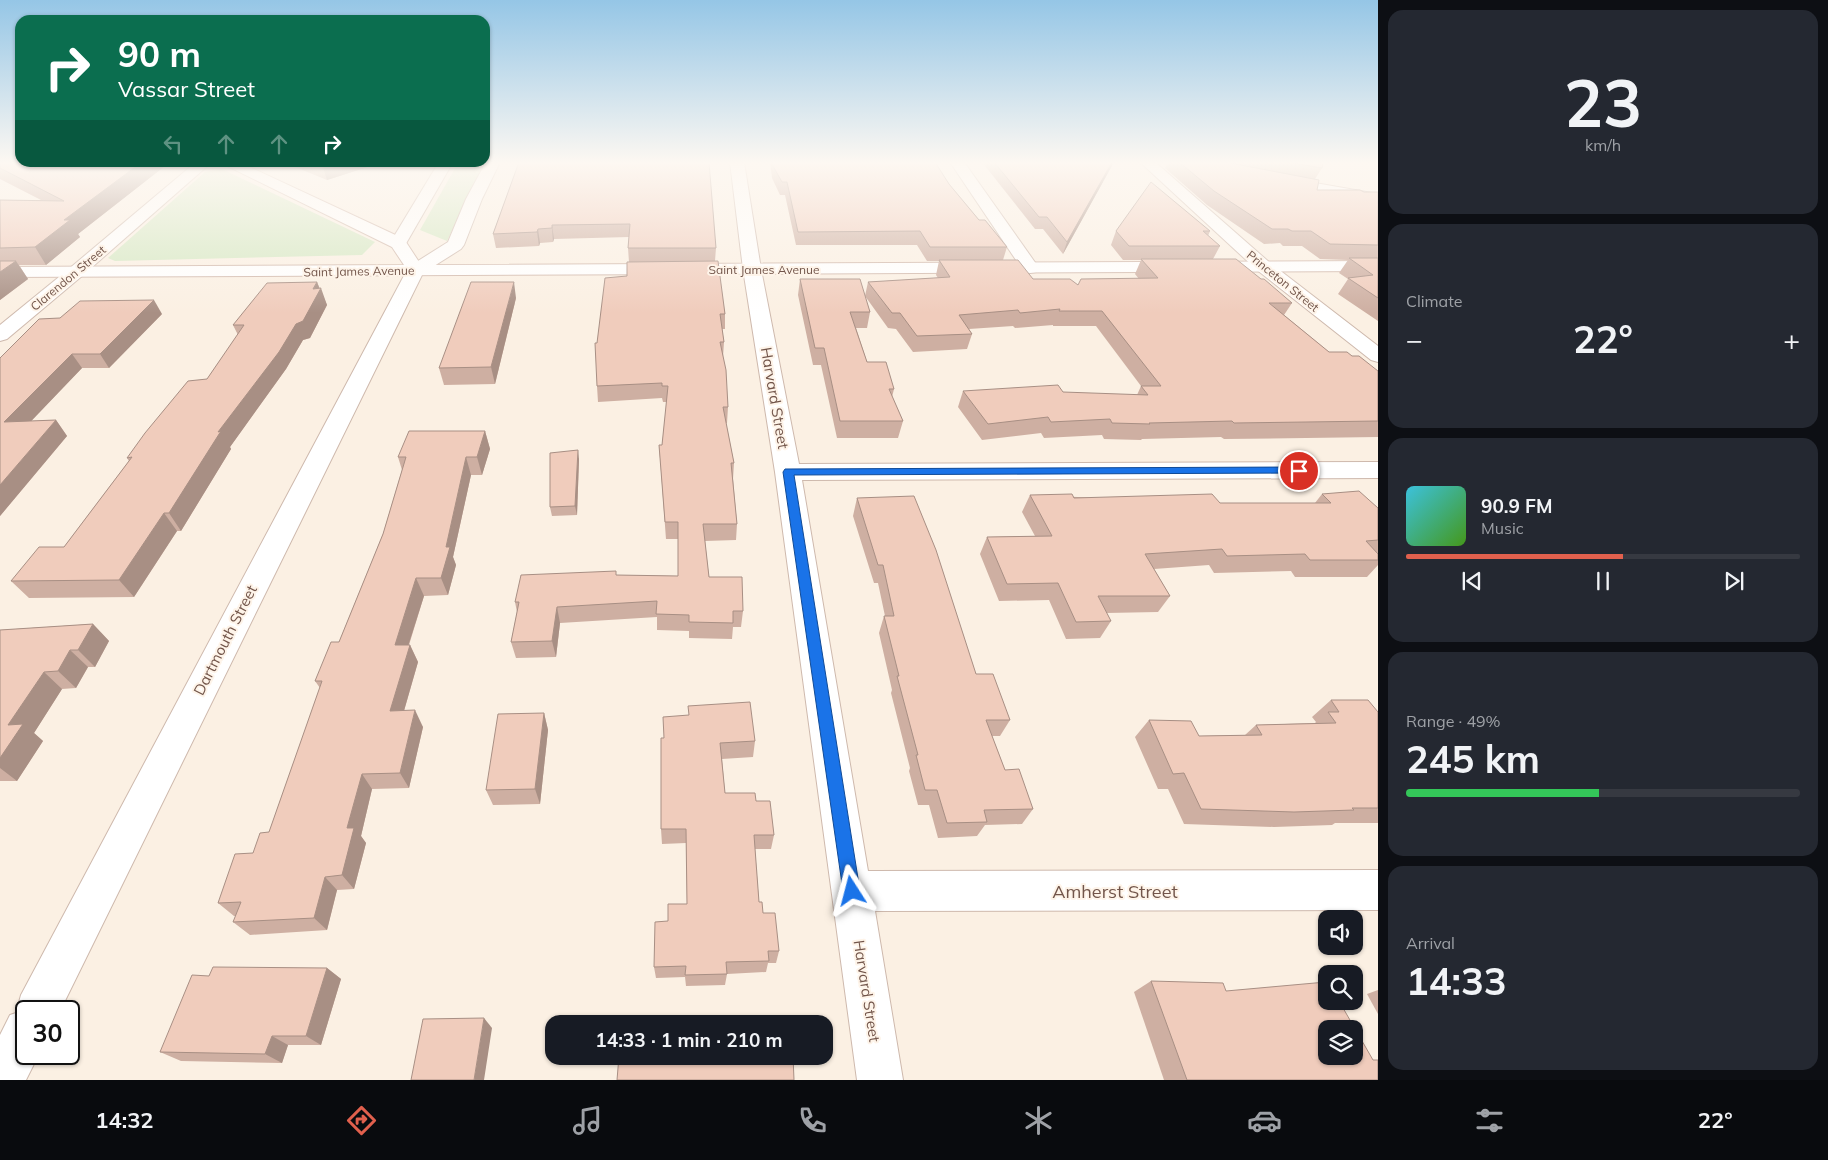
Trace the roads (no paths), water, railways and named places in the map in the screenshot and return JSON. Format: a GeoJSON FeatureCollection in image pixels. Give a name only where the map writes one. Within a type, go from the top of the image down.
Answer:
{"type":"FeatureCollection","features":[{"type":"Feature","properties":{"kind":"street","name":"Clarendon Street"},"geometry":{"type":"LineString","coordinates":[[0,335],[146,212]]}},
{"type":"Feature","properties":{"kind":"street"},"geometry":{"type":"LineString","coordinates":[[333,212],[398,243],[416,270],[455,245],[469,212]]}},
{"type":"Feature","properties":{"kind":"street"},"geometry":{"type":"LineString","coordinates":[[398,243],[416,212]]}},
{"type":"Feature","properties":{"kind":"street","name":"Harvard Street"},"geometry":{"type":"LineString","coordinates":[[744,212],[752,270],[788,472],[880,1080]]}},
{"type":"Feature","properties":{"kind":"street"},"geometry":{"type":"LineString","coordinates":[[992,212],[1030,268]]}},
{"type":"Feature","properties":{"kind":"street","name":"Princeton Street"},"geometry":{"type":"LineString","coordinates":[[1203,212],[1263,266],[1378,356]]}},
{"type":"Feature","properties":{"kind":"street","name":"Saint James Avenue"},"geometry":{"type":"LineString","coordinates":[[0,272],[1378,266]]}},
{"type":"Feature","properties":{"kind":"street","name":"Dartmouth Street"},"geometry":{"type":"LineString","coordinates":[[42,1000],[416,270]]}},
{"type":"Feature","properties":{"kind":"street"},"geometry":{"type":"LineString","coordinates":[[788,472],[1378,470]]}},
{"type":"Feature","properties":{"kind":"street","name":"Amherst Street"},"geometry":{"type":"LineString","coordinates":[[852,891],[1378,890]]}},
{"type":"Feature","properties":{"kind":"street"},"geometry":{"type":"LineString","coordinates":[[2,1080],[15,1054]]}}]}
